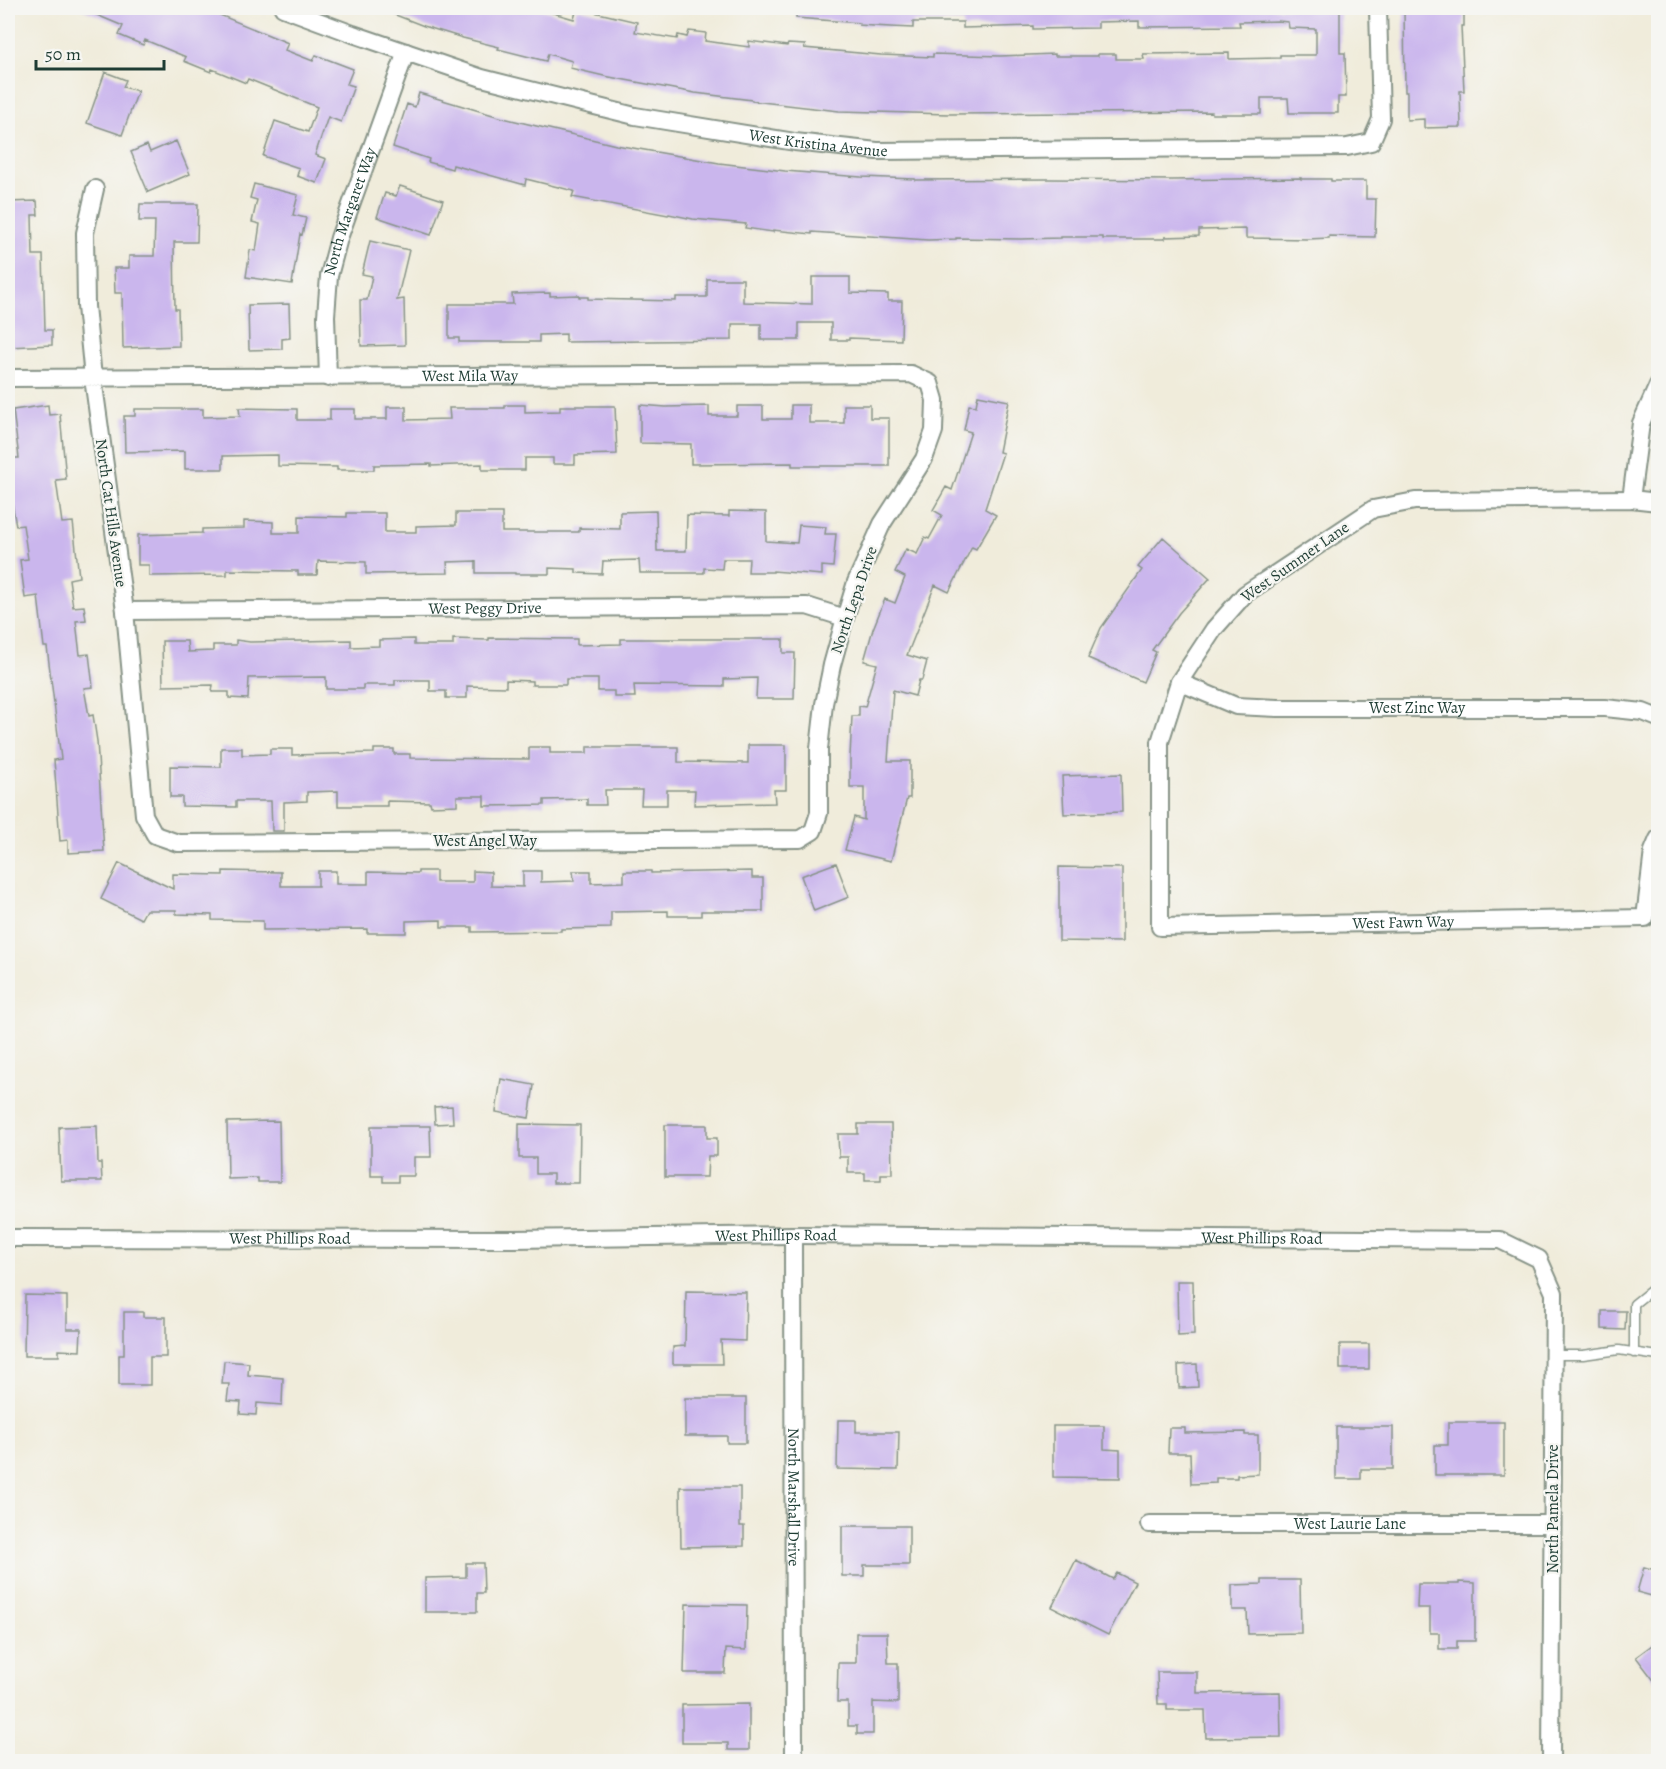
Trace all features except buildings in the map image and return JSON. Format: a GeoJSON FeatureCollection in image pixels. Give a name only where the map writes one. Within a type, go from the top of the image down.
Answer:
{"type":"FeatureCollection","features":[{"type":"Feature","properties":{"kind":"street","name":"West Kristina Avenue"},"geometry":{"type":"LineString","coordinates":[[283,8],[482,78],[635,116],[795,142],[877,151],[1347,147],[1371,142],[1381,119],[1378,8]]}},
{"type":"Feature","properties":{"kind":"street","name":"North Margaret Way"},"geometry":{"type":"LineString","coordinates":[[328,378],[326,316],[329,276],[339,238],[406,52]]}},
{"type":"Feature","properties":{"kind":"street","name":"North Cat Hills Avenue"},"geometry":{"type":"LineString","coordinates":[[95,189],[85,233],[86,306],[93,378],[125,611],[144,815],[155,835]]}},
{"type":"Feature","properties":{"kind":"street","name":"West Mila Way"},"geometry":{"type":"LineString","coordinates":[[8,378],[911,374],[930,383]]}},
{"type":"Feature","properties":{"kind":"street","name":"North Lepa Drive"},"geometry":{"type":"LineString","coordinates":[[813,831],[819,813],[819,749],[824,704],[832,664],[856,582],[882,524],[924,459],[934,431],[935,400],[930,383]]}},
{"type":"Feature","properties":{"kind":"street"},"geometry":{"type":"LineString","coordinates":[[1631,499],[1641,423],[1659,385]]}},
{"type":"Feature","properties":{"kind":"street","name":"West Summer Lane"},"geometry":{"type":"LineString","coordinates":[[1160,927],[1160,742],[1179,682],[1214,629],[1245,594],[1373,509],[1415,501],[1631,499],[1659,502]]}},
{"type":"Feature","properties":{"kind":"street","name":"West Peggy Drive"},"geometry":{"type":"LineString","coordinates":[[125,611],[807,606],[845,618]]}},
{"type":"Feature","properties":{"kind":"street","name":"West Zinc Way"},"geometry":{"type":"LineString","coordinates":[[1179,682],[1236,706],[1605,708],[1643,712],[1659,718]]}},
{"type":"Feature","properties":{"kind":"street","name":"West Angel Way"},"geometry":{"type":"LineString","coordinates":[[155,835],[178,843],[190,843],[800,839],[813,831]]}},
{"type":"Feature","properties":{"kind":"street","name":"West Fawn Way"},"geometry":{"type":"LineString","coordinates":[[1160,927],[1645,918],[1653,851],[1659,839]]}},
{"type":"Feature","properties":{"kind":"street","name":"West Phillips Road"},"geometry":{"type":"LineString","coordinates":[[8,1238],[514,1239],[793,1235],[1500,1240],[1539,1259]]}},
{"type":"Feature","properties":{"kind":"street","name":"North Marshall Drive"},"geometry":{"type":"LineString","coordinates":[[793,1235],[794,1761]]}},
{"type":"Feature","properties":{"kind":"street","name":"North Pamela Drive"},"geometry":{"type":"LineString","coordinates":[[1539,1259],[1554,1293],[1551,1761]]}},
{"type":"Feature","properties":{"kind":"street","name":"West Laurie Lane"},"geometry":{"type":"LineString","coordinates":[[1149,1524],[1552,1524]]}},
{"type":"Feature","properties":{"kind":"lane"},"geometry":{"type":"LineString","coordinates":[[1634,1353],[1634,1304],[1653,1288],[1659,1290]]}},
{"type":"Feature","properties":{"kind":"lane"},"geometry":{"type":"LineString","coordinates":[[1553,1355],[1583,1355],[1619,1350],[1659,1356]]}}]}
